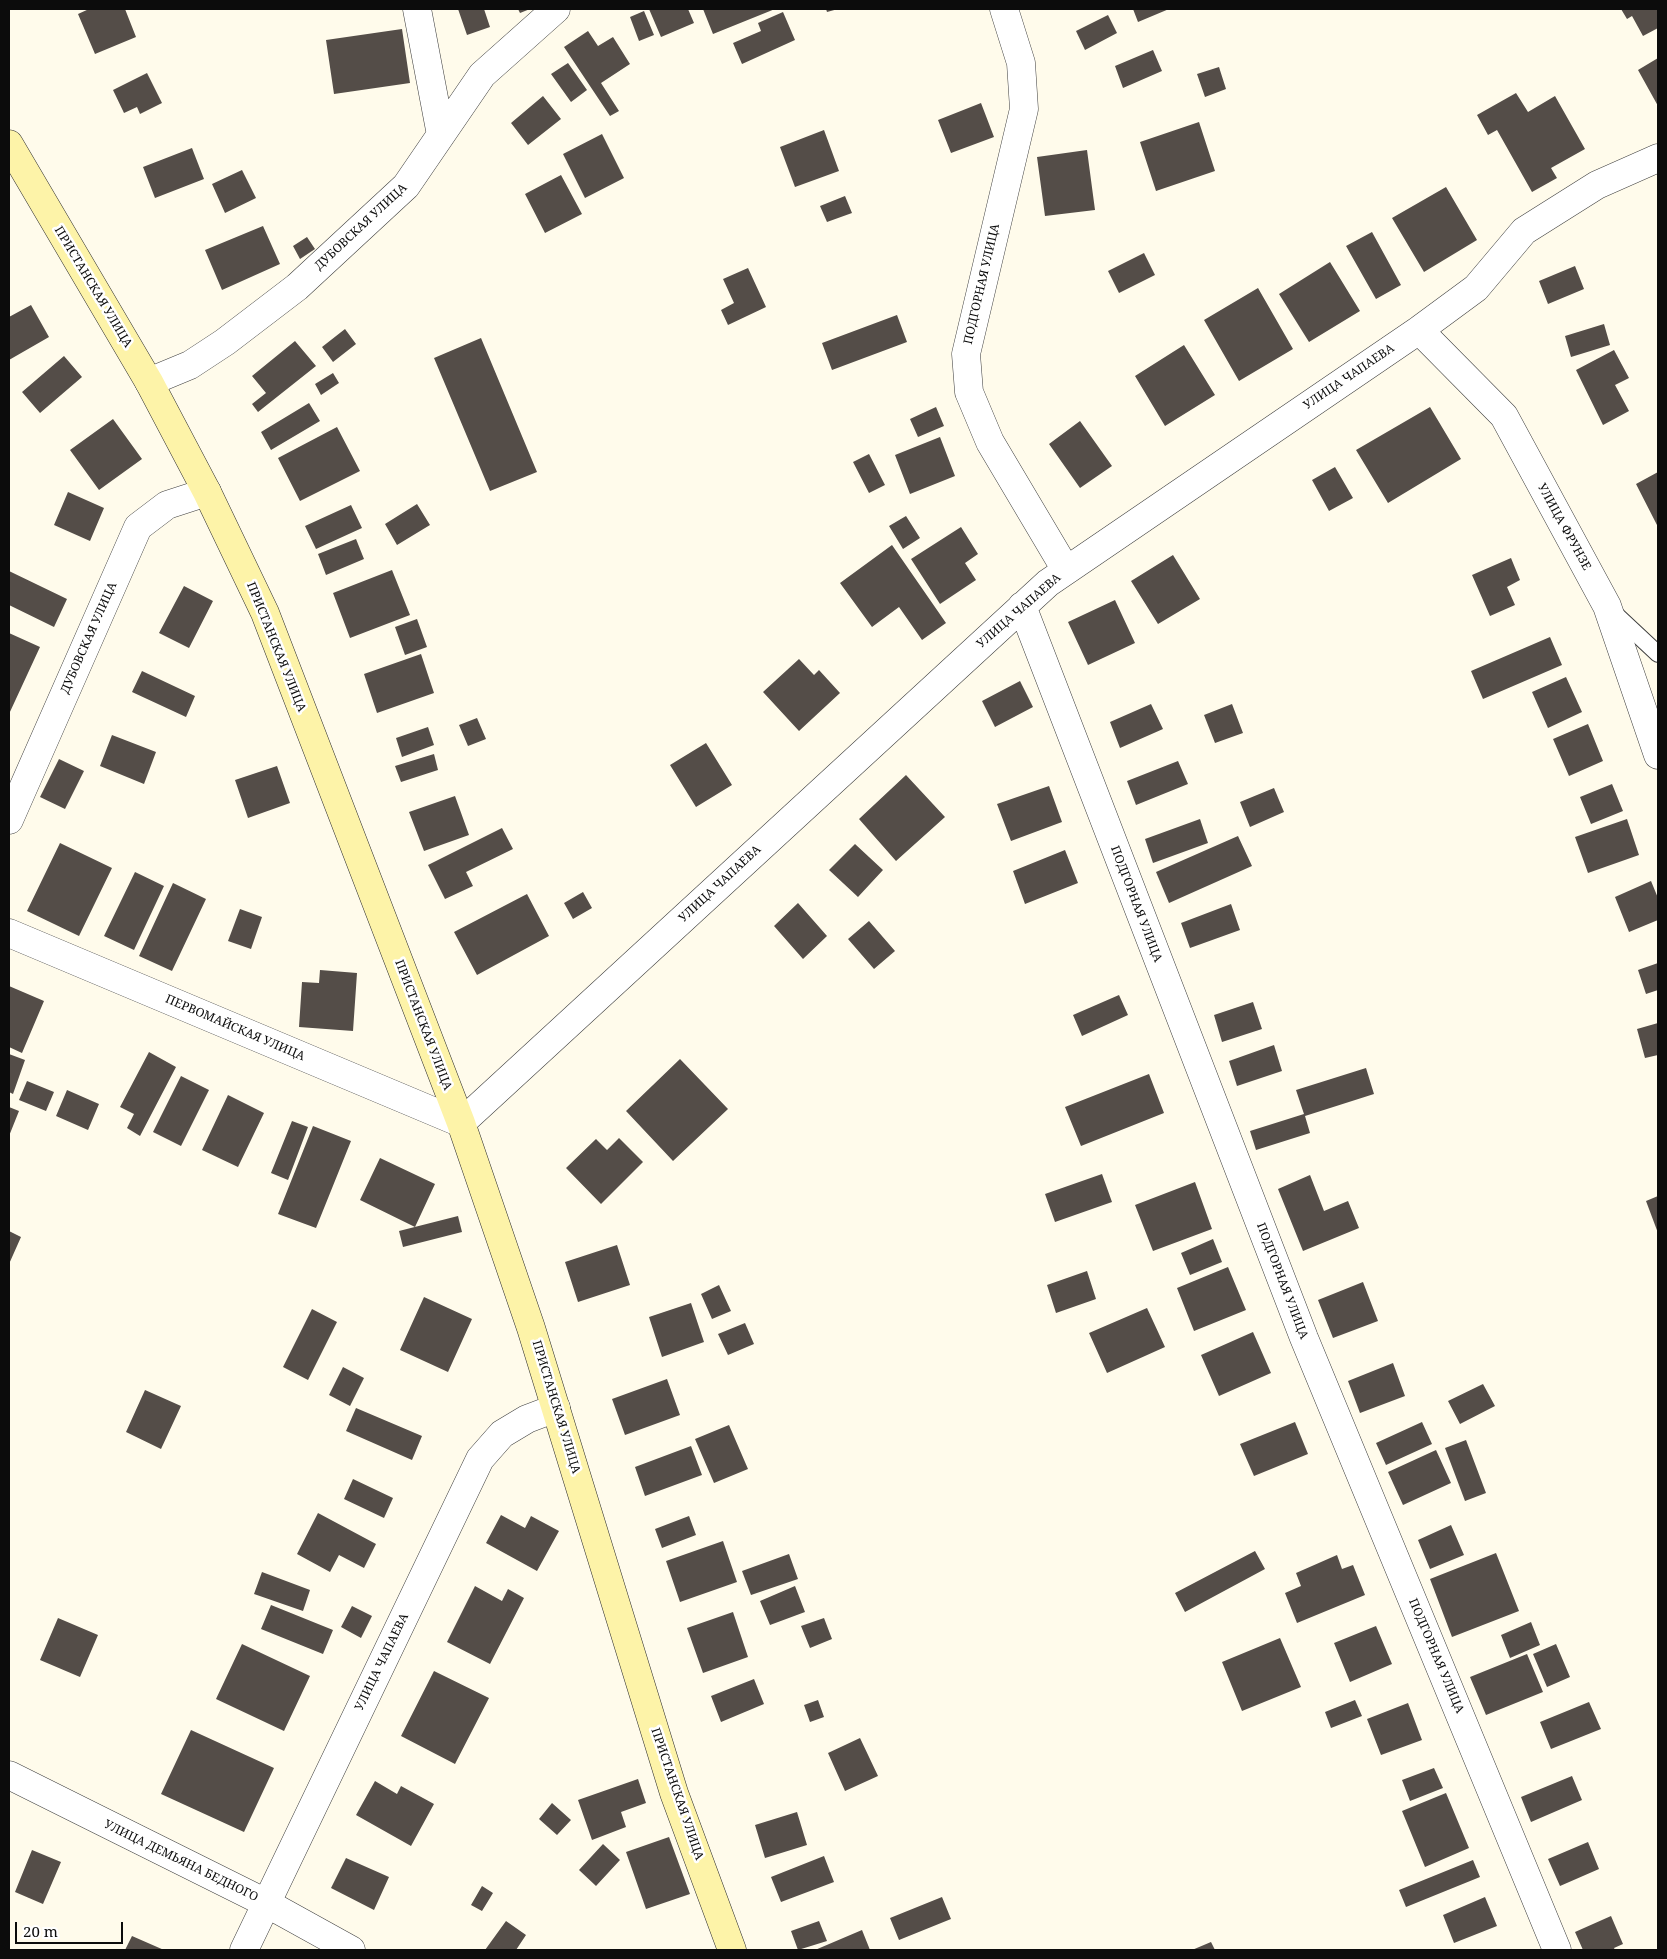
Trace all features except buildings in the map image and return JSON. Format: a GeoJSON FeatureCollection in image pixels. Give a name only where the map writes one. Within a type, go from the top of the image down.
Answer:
{"type":"FeatureCollection","features":[{"type":"Feature","properties":{"kind":"street"},"geometry":{"type":"LineString","coordinates":[[417,9],[441,135]]}},
{"type":"Feature","properties":{"kind":"street","name":"ДУБОВСКАЯ УЛИЦА"},"geometry":{"type":"LineString","coordinates":[[149,382],[190,365],[297,287],[406,186],[482,74],[556,9]]}},
{"type":"Feature","properties":{"kind":"street","name":"ПОДГОРНАЯ УЛИЦА"},"geometry":{"type":"LineString","coordinates":[[1004,9],[1021,63],[1024,109],[966,354],[969,392],[990,442],[1066,570]]}},
{"type":"Feature","properties":{"kind":"street","name":"ПРИСТАНСКАЯ УЛИЦА"},"geometry":{"type":"LineString","coordinates":[[9,144],[149,382],[207,492],[265,613],[460,1123],[531,1328],[674,1793],[732,1950]]}},
{"type":"Feature","properties":{"kind":"street","name":"УЛИЦА ЧАПАЕВА"},"geometry":{"type":"LineString","coordinates":[[460,1123],[1048,583],[1419,330],[1476,288],[1524,231],[1596,185],[1658,158]]}},
{"type":"Feature","properties":{"kind":"street","name":"УЛИЦА ФРУНЗЕ"},"geometry":{"type":"LineString","coordinates":[[1419,330],[1504,416],[1607,606],[1658,755]]}},
{"type":"Feature","properties":{"kind":"street","name":"ДУБОВСКАЯ УЛИЦА"},"geometry":{"type":"LineString","coordinates":[[9,820],[138,527],[168,505],[207,492]]}},
{"type":"Feature","properties":{"kind":"street","name":"ПОДГОРНАЯ УЛИЦА"},"geometry":{"type":"LineString","coordinates":[[1022,606],[1304,1338],[1557,1950]]}},
{"type":"Feature","properties":{"kind":"street","name":"ПЕРВОМАЙСКАЯ УЛИЦА"},"geometry":{"type":"LineString","coordinates":[[9,933],[460,1123]]}},
{"type":"Feature","properties":{"kind":"street","name":"УЛИЦА ЧАПАЕВА"},"geometry":{"type":"LineString","coordinates":[[244,1950],[480,1459],[502,1434],[527,1419],[556,1408]]}},
{"type":"Feature","properties":{"kind":"street","name":"УЛИЦА ДЕМЬЯНА БЕДНОГО"},"geometry":{"type":"LineString","coordinates":[[9,1775],[266,1903],[351,1950]]}},
{"type":"Feature","properties":{"kind":"lane"},"geometry":{"type":"LineString","coordinates":[[1607,606],[1658,654]]}}]}
